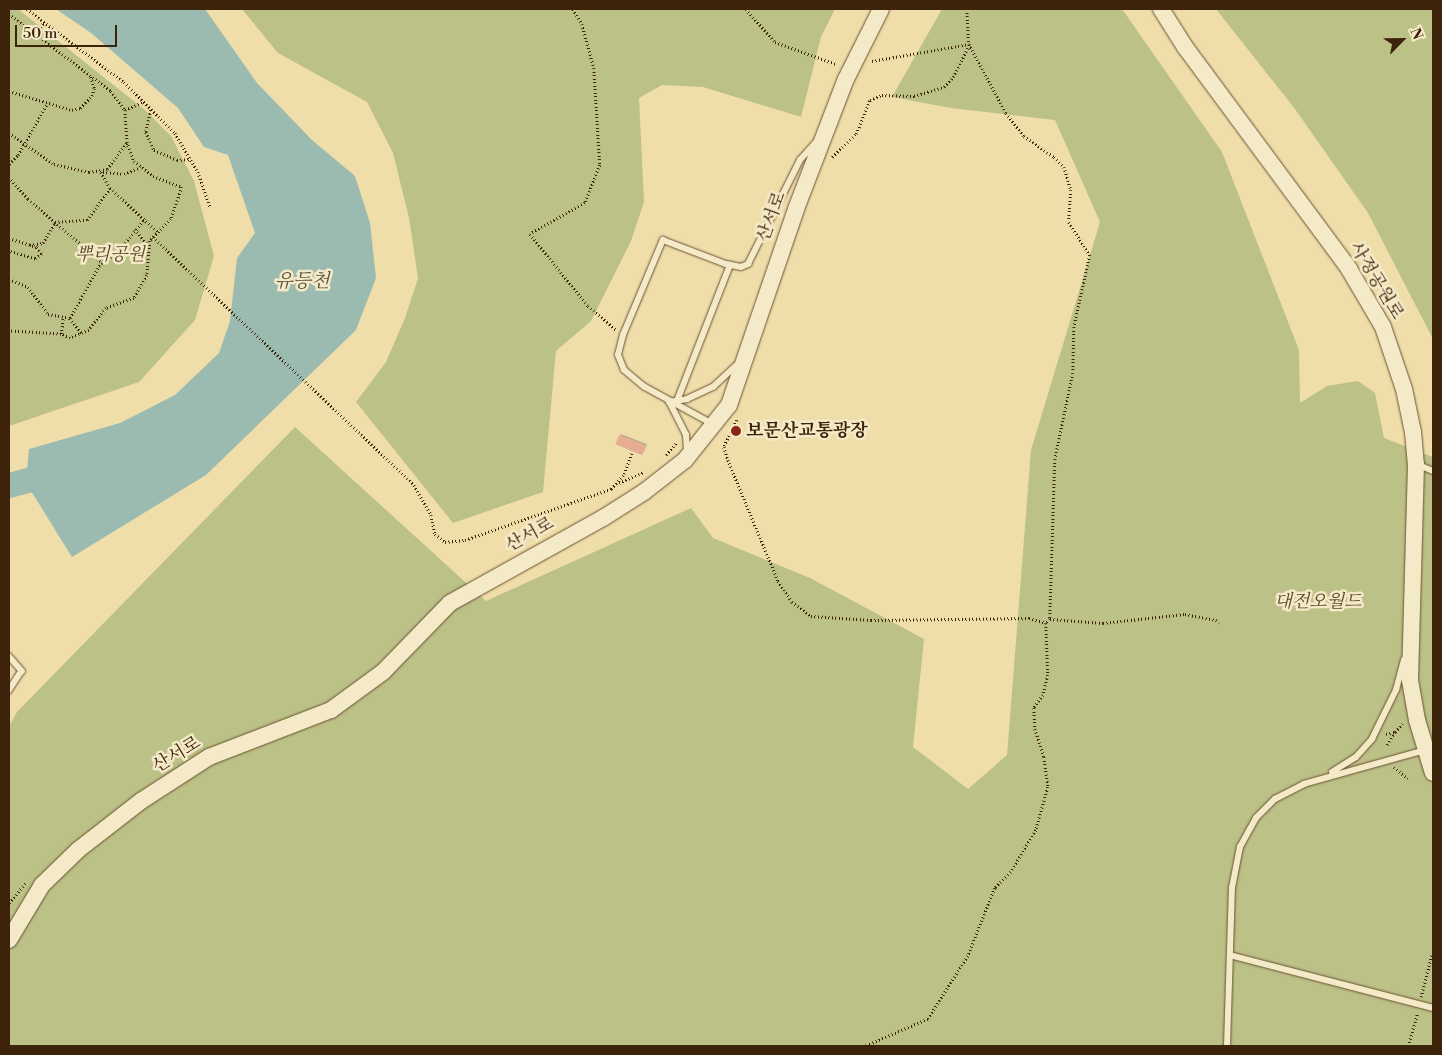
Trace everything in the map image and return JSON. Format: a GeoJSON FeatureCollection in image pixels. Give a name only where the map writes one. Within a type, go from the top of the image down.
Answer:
{"type":"FeatureCollection","features":[{"type":"Feature","properties":{"kind":"street","name":"산서로"},"geometry":{"type":"LineString","coordinates":[[9,940],[42,885],[78,850],[141,801],[209,757],[331,710],[383,672],[450,603],[603,518],[644,492],[685,460],[729,405],[743,358],[846,79],[881,9]]}},
{"type":"Feature","properties":{"kind":"street","name":"사정공원로"},"geometry":{"type":"LineString","coordinates":[[1161,9],[1190,55],[1349,269],[1383,327],[1404,389],[1416,464],[1409,642],[1410,680],[1425,750],[1433,773]]}},
{"type":"Feature","properties":{"kind":"lane"},"geometry":{"type":"LineString","coordinates":[[714,425],[669,402],[624,370],[618,355],[623,335],[664,240],[730,265],[741,268],[748,264],[800,160],[827,130]]}},
{"type":"Feature","properties":{"kind":"lane"},"geometry":{"type":"LineString","coordinates":[[677,401],[730,265]]}},
{"type":"Feature","properties":{"kind":"lane"},"geometry":{"type":"LineString","coordinates":[[669,402],[677,401],[714,387],[743,358]]}},
{"type":"Feature","properties":{"kind":"lane"},"geometry":{"type":"LineString","coordinates":[[669,402],[686,435],[685,460]]}},
{"type":"Feature","properties":{"kind":"lane"},"geometry":{"type":"LineString","coordinates":[[1416,464],[1433,470]]}},
{"type":"Feature","properties":{"kind":"lane"},"geometry":{"type":"LineString","coordinates":[[1324,776],[1356,757],[1378,730],[1396,690],[1409,642]]}},
{"type":"Feature","properties":{"kind":"lane"},"geometry":{"type":"LineString","coordinates":[[9,656],[22,672],[9,691]]}},
{"type":"Feature","properties":{"kind":"lane"},"geometry":{"type":"LineString","coordinates":[[1227,1046],[1232,888],[1240,847],[1256,818],[1275,799],[1290,790],[1324,776],[1425,750]]}},
{"type":"Feature","properties":{"kind":"lane"},"geometry":{"type":"LineString","coordinates":[[1230,955],[1433,1008]]}},
{"type":"Feature","properties":{"kind":"path"},"geometry":{"type":"LineString","coordinates":[[27,9],[124,82],[183,143],[191,158],[210,207]]}},
{"type":"Feature","properties":{"kind":"path"},"geometry":{"type":"LineString","coordinates":[[573,9],[582,24],[594,68],[600,165],[585,203],[530,234],[588,306],[623,335]]}},
{"type":"Feature","properties":{"kind":"path"},"geometry":{"type":"LineString","coordinates":[[866,1046],[928,1019],[968,956],[995,888],[1011,872],[1036,830],[1048,787],[1044,757],[1035,730],[1034,708],[1043,695],[1048,675],[1046,623],[1050,619],[1054,459],[1073,374],[1074,327],[1090,255],[1069,222],[1071,190],[1064,167],[1015,128],[969,44],[967,9]]}},
{"type":"Feature","properties":{"kind":"path"},"geometry":{"type":"LineString","coordinates":[[9,14],[111,91],[126,110],[127,142],[134,161],[165,182],[182,187],[171,219],[153,237],[148,245],[146,275],[138,294],[118,305],[106,308],[90,330],[70,338],[61,334],[9,332]]}},
{"type":"Feature","properties":{"kind":"path"},"geometry":{"type":"LineString","coordinates":[[36,33],[44,22]]}},
{"type":"Feature","properties":{"kind":"path"},"geometry":{"type":"LineString","coordinates":[[813,167],[840,153],[856,134],[867,104],[877,96],[914,96],[944,87],[953,77],[969,44]]}},
{"type":"Feature","properties":{"kind":"path"},"geometry":{"type":"LineString","coordinates":[[9,91],[64,110],[80,108],[92,96],[94,88],[88,73]]}},
{"type":"Feature","properties":{"kind":"path"},"geometry":{"type":"LineString","coordinates":[[126,110],[143,102]]}},
{"type":"Feature","properties":{"kind":"path"},"geometry":{"type":"LineString","coordinates":[[9,164],[24,144],[47,104]]}},
{"type":"Feature","properties":{"kind":"path"},"geometry":{"type":"LineString","coordinates":[[151,110],[146,132],[154,150],[177,160],[191,158]]}},
{"type":"Feature","properties":{"kind":"path"},"geometry":{"type":"LineString","coordinates":[[9,133],[45,159],[66,168],[124,174],[141,167]]}},
{"type":"Feature","properties":{"kind":"path"},"geometry":{"type":"LineString","coordinates":[[101,172],[112,164],[127,142]]}},
{"type":"Feature","properties":{"kind":"path"},"geometry":{"type":"LineString","coordinates":[[101,172],[110,188],[158,232]]}},
{"type":"Feature","properties":{"kind":"path"},"geometry":{"type":"LineString","coordinates":[[9,177],[28,200],[103,263]]}},
{"type":"Feature","properties":{"kind":"path"},"geometry":{"type":"LineString","coordinates":[[55,222],[87,220],[110,188]]}},
{"type":"Feature","properties":{"kind":"path"},"geometry":{"type":"LineString","coordinates":[[70,318],[103,263],[145,219]]}},
{"type":"Feature","properties":{"kind":"path"},"geometry":{"type":"LineString","coordinates":[[30,245],[43,243],[55,222]]}},
{"type":"Feature","properties":{"kind":"path"},"geometry":{"type":"LineString","coordinates":[[135,229],[148,245]]}},
{"type":"Feature","properties":{"kind":"path"},"geometry":{"type":"LineString","coordinates":[[153,237],[177,257],[414,485],[431,515],[435,534],[445,542],[465,540],[571,501],[596,495],[645,472]]}},
{"type":"Feature","properties":{"kind":"path"},"geometry":{"type":"LineString","coordinates":[[9,238],[30,245],[40,251],[39,259],[9,251]]}},
{"type":"Feature","properties":{"kind":"path"},"geometry":{"type":"LineString","coordinates":[[9,278],[28,287],[44,310],[63,318],[70,318]]}},
{"type":"Feature","properties":{"kind":"path"},"geometry":{"type":"LineString","coordinates":[[61,334],[63,318]]}},
{"type":"Feature","properties":{"kind":"path"},"geometry":{"type":"LineString","coordinates":[[70,318],[82,334]]}},
{"type":"Feature","properties":{"kind":"path"},"geometry":{"type":"LineString","coordinates":[[741,412],[724,447],[728,460],[778,581],[792,602],[811,616],[870,620],[1029,618],[1046,623]]}},
{"type":"Feature","properties":{"kind":"path"},"geometry":{"type":"LineString","coordinates":[[665,456],[682,437]]}},
{"type":"Feature","properties":{"kind":"path"},"geometry":{"type":"LineString","coordinates":[[618,484],[632,452]]}},
{"type":"Feature","properties":{"kind":"path"},"geometry":{"type":"LineString","coordinates":[[640,481],[652,471]]}},
{"type":"Feature","properties":{"kind":"path"},"geometry":{"type":"LineString","coordinates":[[1050,619],[1103,623],[1185,614],[1216,620],[1219,623]]}},
{"type":"Feature","properties":{"kind":"path"},"geometry":{"type":"LineString","coordinates":[[1387,746],[1402,724]]}},
{"type":"Feature","properties":{"kind":"path"},"geometry":{"type":"LineString","coordinates":[[1386,734],[1395,732]]}},
{"type":"Feature","properties":{"kind":"path"},"geometry":{"type":"LineString","coordinates":[[1390,764],[1408,779]]}},
{"type":"Feature","properties":{"kind":"path"},"geometry":{"type":"LineString","coordinates":[[9,902],[26,882]]}},
{"type":"Feature","properties":{"kind":"path"},"geometry":{"type":"LineString","coordinates":[[1421,998],[1432,953]]}},
{"type":"Feature","properties":{"kind":"path"},"geometry":{"type":"LineString","coordinates":[[1408,1046],[1418,1011]]}},
{"type":"Feature","properties":{"kind":"green space","name":"뿌리공원"},"geometry":{"type":"Polygon","coordinates":[[[9,9],[18,9],[145,110],[171,136],[194,181],[214,256],[195,320],[139,382],[9,426],[9,9]]]}},
{"type":"Feature","properties":{"kind":"green space"},"geometry":{"type":"Polygon","coordinates":[[[242,9],[835,9],[821,37],[801,117],[703,87],[662,85],[639,98],[644,202],[631,241],[591,321],[556,351],[543,492],[453,523],[356,402],[386,362],[405,318],[418,278],[409,218],[393,153],[367,102],[278,53],[242,9]]]}},
{"type":"Feature","properties":{"kind":"green space","name":"대전오월드"},"geometry":{"type":"Polygon","coordinates":[[[942,9],[1122,9],[1222,152],[1299,350],[1300,403],[1327,386],[1358,381],[1375,393],[1384,438],[1433,457],[1433,1046],[9,1046],[9,726],[17,712],[295,427],[486,601],[691,508],[713,538],[810,578],[924,639],[913,747],[968,789],[1007,755],[1031,450],[1100,222],[1055,120],[951,108],[892,97],[942,9]]]}},
{"type":"Feature","properties":{"kind":"green space"},"geometry":{"type":"Polygon","coordinates":[[[1216,9],[1433,9],[1433,339],[1368,213],[1295,109],[1216,9]]]}},
{"type":"Feature","properties":{"kind":"water","name":"유등천"},"geometry":{"type":"Polygon","coordinates":[[[56,9],[205,9],[257,83],[312,140],[355,176],[370,223],[376,278],[356,330],[206,475],[72,557],[26,483],[29,449],[120,423],[175,395],[219,353],[230,321],[237,258],[255,233],[228,155],[204,147],[178,108],[91,33],[56,9]]]}},
{"type":"Feature","properties":{"kind":"building"},"geometry":{"type":"Polygon","coordinates":[[[619,435],[646,446],[642,455],[615,444],[619,435]]]}},
{"type":"Feature","properties":{"kind":"waterway","name":"유등천"},"geometry":{"type":"LineString","coordinates":[[9,485],[57,472]]}},
{"type":"Feature","properties":{"kind":"place","name":"보문산교통광장"},"geometry":{"type":"Point","coordinates":[736,431]}}]}
